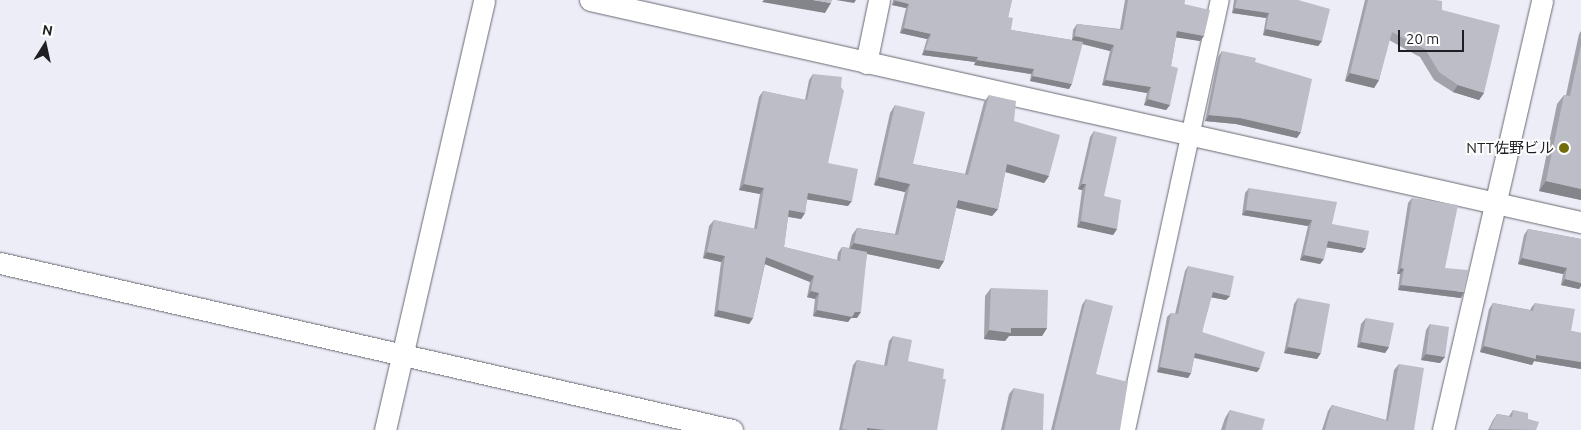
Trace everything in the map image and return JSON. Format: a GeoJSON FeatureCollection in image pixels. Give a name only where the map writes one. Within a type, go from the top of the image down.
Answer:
{"type":"FeatureCollection","features":[{"type":"Feature","properties":{"kind":"street"},"geometry":{"type":"LineString","coordinates":[[385,430],[484,0]]}},
{"type":"Feature","properties":{"kind":"street"},"geometry":{"type":"LineString","coordinates":[[590,0],[1190,137],[1581,222]]}},
{"type":"Feature","properties":{"kind":"street"},"geometry":{"type":"LineString","coordinates":[[866,63],[878,0]]}},
{"type":"Feature","properties":{"kind":"street"},"geometry":{"type":"LineString","coordinates":[[1126,430],[1220,0]]}},
{"type":"Feature","properties":{"kind":"street"},"geometry":{"type":"LineString","coordinates":[[1443,430],[1542,0]]}},
{"type":"Feature","properties":{"kind":"street"},"geometry":{"type":"LineString","coordinates":[[0,263],[732,430]]}},
{"type":"Feature","properties":{"kind":"building"},"geometry":{"type":"Polygon","coordinates":[[[813,0],[832,0],[831,3],[813,0]]]}},
{"type":"Feature","properties":{"kind":"building"},"geometry":{"type":"Polygon","coordinates":[[[895,0],[1012,0],[1008,17],[1013,18],[1011,30],[1083,42],[1072,84],[1033,76],[1034,69],[977,60],[978,57],[925,50],[931,34],[904,28],[909,4],[895,0]]]}},
{"type":"Feature","properties":{"kind":"building"},"geometry":{"type":"Polygon","coordinates":[[[1128,0],[1185,0],[1184,4],[1210,10],[1204,36],[1177,31],[1171,66],[1178,68],[1170,105],[1148,99],[1151,87],[1106,80],[1114,45],[1075,36],[1077,24],[1123,30],[1128,0]]]}},
{"type":"Feature","properties":{"kind":"building"},"geometry":{"type":"Polygon","coordinates":[[[1237,0],[1298,0],[1330,9],[1322,41],[1266,29],[1269,13],[1235,8],[1237,0]]]}},
{"type":"Feature","properties":{"kind":"building"},"geometry":{"type":"Polygon","coordinates":[[[1368,0],[1442,1],[1442,10],[1500,25],[1484,93],[1458,85],[1439,72],[1425,49],[1392,32],[1379,80],[1350,73],[1368,0]]]}},
{"type":"Feature","properties":{"kind":"building","name":"NTT佐野ビル"},"geometry":{"type":"Polygon","coordinates":[[[1581,45],[1581,189],[1546,181],[1564,95],[1570,96],[1581,45]]]}},
{"type":"Feature","properties":{"kind":"building"},"geometry":{"type":"Polygon","coordinates":[[[1222,51],[1256,58],[1255,62],[1312,79],[1301,132],[1240,118],[1209,115],[1222,51]]]}},
{"type":"Feature","properties":{"kind":"building"},"geometry":{"type":"Polygon","coordinates":[[[813,74],[842,77],[841,87],[844,91],[828,163],[858,169],[852,201],[808,193],[805,213],[789,210],[784,247],[840,261],[842,247],[867,252],[861,312],[855,312],[852,317],[817,310],[819,293],[811,291],[814,276],[766,257],[753,318],[718,310],[725,256],[707,252],[714,220],[757,229],[764,188],[744,184],[763,91],[807,100],[813,74]]]}},
{"type":"Feature","properties":{"kind":"building"},"geometry":{"type":"Polygon","coordinates":[[[989,95],[1016,101],[1014,121],[1060,135],[1049,176],[1007,164],[998,209],[958,200],[944,261],[854,243],[857,228],[898,235],[910,184],[879,177],[895,105],[925,112],[913,164],[968,175],[989,95]]]}},
{"type":"Feature","properties":{"kind":"building"},"geometry":{"type":"Polygon","coordinates":[[[1094,131],[1117,137],[1104,196],[1121,200],[1117,229],[1081,221],[1086,184],[1082,184],[1094,131]]]}},
{"type":"Feature","properties":{"kind":"building"},"geometry":{"type":"Polygon","coordinates":[[[1249,188],[1337,202],[1332,224],[1369,231],[1366,248],[1328,241],[1324,259],[1304,255],[1312,220],[1246,210],[1249,188]]]}},
{"type":"Feature","properties":{"kind":"building"},"geometry":{"type":"Polygon","coordinates":[[[1412,198],[1458,205],[1445,268],[1468,270],[1464,292],[1401,285],[1404,269],[1401,268],[1412,198]]]}},
{"type":"Feature","properties":{"kind":"building"},"geometry":{"type":"Polygon","coordinates":[[[1528,229],[1581,239],[1581,283],[1565,279],[1567,268],[1522,258],[1528,229]]]}},
{"type":"Feature","properties":{"kind":"building"},"geometry":{"type":"Polygon","coordinates":[[[1188,266],[1234,276],[1230,296],[1213,292],[1202,332],[1265,352],[1260,368],[1195,353],[1191,373],[1160,367],[1171,313],[1178,314],[1188,266]]]}},
{"type":"Feature","properties":{"kind":"building"},"geometry":{"type":"Polygon","coordinates":[[[991,288],[1048,290],[1047,328],[1011,328],[1011,333],[989,330],[991,288]]]}},
{"type":"Feature","properties":{"kind":"building"},"geometry":{"type":"Polygon","coordinates":[[[1298,298],[1330,304],[1321,353],[1288,347],[1298,298]]]}},
{"type":"Feature","properties":{"kind":"building"},"geometry":{"type":"Polygon","coordinates":[[[1086,299],[1113,306],[1096,374],[1128,382],[1120,430],[1054,430],[1086,299]]]}},
{"type":"Feature","properties":{"kind":"building"},"geometry":{"type":"Polygon","coordinates":[[[1493,303],[1533,311],[1535,303],[1575,309],[1571,331],[1581,333],[1581,362],[1536,355],[1536,359],[1484,346],[1493,303]]]}},
{"type":"Feature","properties":{"kind":"building"},"geometry":{"type":"Polygon","coordinates":[[[1366,318],[1394,323],[1389,347],[1361,342],[1366,318]]]}},
{"type":"Feature","properties":{"kind":"building"},"geometry":{"type":"Polygon","coordinates":[[[1430,324],[1449,327],[1445,357],[1426,354],[1430,324]]]}},
{"type":"Feature","properties":{"kind":"building"},"geometry":{"type":"Polygon","coordinates":[[[893,336],[912,340],[908,361],[944,369],[943,379],[946,379],[937,430],[842,429],[857,360],[887,366],[893,336]]]}},
{"type":"Feature","properties":{"kind":"building"},"geometry":{"type":"Polygon","coordinates":[[[1399,364],[1424,368],[1414,430],[1325,430],[1332,405],[1388,421],[1399,364]]]}},
{"type":"Feature","properties":{"kind":"building"},"geometry":{"type":"Polygon","coordinates":[[[1014,388],[1044,394],[1043,430],[1004,430],[1014,388]]]}},
{"type":"Feature","properties":{"kind":"building"},"geometry":{"type":"Polygon","coordinates":[[[1230,410],[1265,419],[1262,430],[1225,430],[1230,410]]]}},
{"type":"Feature","properties":{"kind":"building"},"geometry":{"type":"Polygon","coordinates":[[[1513,410],[1528,413],[1528,419],[1539,422],[1536,430],[1490,429],[1497,414],[1512,417],[1513,410]]]}},
{"type":"Feature","properties":{"kind":"place","name":"NTT佐野ビル"},"geometry":{"type":"Point","coordinates":[1564,148]}}]}
